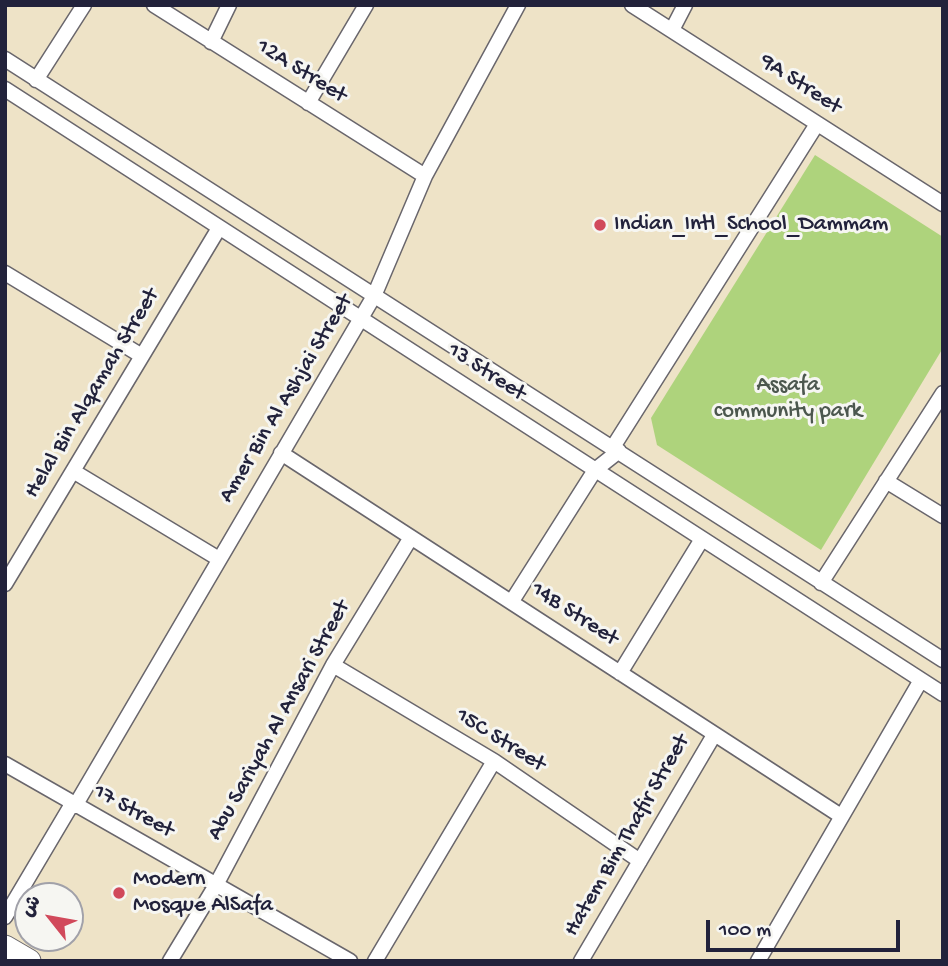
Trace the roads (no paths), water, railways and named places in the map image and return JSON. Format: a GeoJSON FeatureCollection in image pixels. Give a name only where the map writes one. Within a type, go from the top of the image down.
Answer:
{"type":"FeatureCollection","features":[{"type":"Feature","properties":{"kind":"main road"},"geometry":{"type":"LineString","coordinates":[[5,947],[29,961]]}},
{"type":"Feature","properties":{"kind":"street"},"geometry":{"type":"LineString","coordinates":[[36,80],[83,5]]}},
{"type":"Feature","properties":{"kind":"street","name":"12A Street"},"geometry":{"type":"LineString","coordinates":[[154,5],[425,176]]}},
{"type":"Feature","properties":{"kind":"street"},"geometry":{"type":"LineString","coordinates":[[211,42],[229,5]]}},
{"type":"Feature","properties":{"kind":"street"},"geometry":{"type":"LineString","coordinates":[[308,103],[366,5]]}},
{"type":"Feature","properties":{"kind":"street","name":"Amer Bin Al Ashjai Street"},"geometry":{"type":"LineString","coordinates":[[5,917],[74,805],[374,296],[425,176],[518,5]]}},
{"type":"Feature","properties":{"kind":"street","name":"9A Street"},"geometry":{"type":"LineString","coordinates":[[632,5],[943,204]]}},
{"type":"Feature","properties":{"kind":"street"},"geometry":{"type":"LineString","coordinates":[[672,30],[685,5]]}},
{"type":"Feature","properties":{"kind":"street","name":"13 Street"},"geometry":{"type":"LineString","coordinates":[[5,60],[943,660]]}},
{"type":"Feature","properties":{"kind":"street","name":"13 Street"},"geometry":{"type":"LineString","coordinates":[[5,89],[943,694]]}},
{"type":"Feature","properties":{"kind":"street"},"geometry":{"type":"LineString","coordinates":[[512,601],[595,470],[616,449],[817,124]]}},
{"type":"Feature","properties":{"kind":"street","name":"Helal Bin Alqamah Street"},"geometry":{"type":"LineString","coordinates":[[5,584],[219,228]]}},
{"type":"Feature","properties":{"kind":"street"},"geometry":{"type":"LineString","coordinates":[[5,273],[142,356]]}},
{"type":"Feature","properties":{"kind":"street"},"geometry":{"type":"LineString","coordinates":[[821,583],[943,393]]}},
{"type":"Feature","properties":{"kind":"street","name":"14B Street"},"geometry":{"type":"LineString","coordinates":[[281,453],[841,816]]}},
{"type":"Feature","properties":{"kind":"street"},"geometry":{"type":"LineString","coordinates":[[74,471],[219,559]]}},
{"type":"Feature","properties":{"kind":"street"},"geometry":{"type":"LineString","coordinates":[[886,481],[943,516]]}},
{"type":"Feature","properties":{"kind":"street","name":"Abu Sariyah Al Ansari Street"},"geometry":{"type":"LineString","coordinates":[[170,961],[216,885],[333,665],[410,539]]}},
{"type":"Feature","properties":{"kind":"street"},"geometry":{"type":"LineString","coordinates":[[620,673],[702,539]]}},
{"type":"Feature","properties":{"kind":"street","name":"15C Street"},"geometry":{"type":"LineString","coordinates":[[333,665],[494,761],[640,861]]}},
{"type":"Feature","properties":{"kind":"street"},"geometry":{"type":"LineString","coordinates":[[758,961],[921,680]]}},
{"type":"Feature","properties":{"kind":"street","name":"Hatem Bim Thafir Street"},"geometry":{"type":"LineString","coordinates":[[581,961],[714,735]]}},
{"type":"Feature","properties":{"kind":"street"},"geometry":{"type":"LineString","coordinates":[[375,961],[494,761]]}},
{"type":"Feature","properties":{"kind":"street","name":"17 Street"},"geometry":{"type":"LineString","coordinates":[[5,764],[350,961]]}},
{"type":"Feature","properties":{"kind":"place","name":"Indian_Intl_School_Dammam"},"geometry":{"type":"Point","coordinates":[600,225]}},
{"type":"Feature","properties":{"kind":"place","name":"Modern Mosque AlSafa"},"geometry":{"type":"Point","coordinates":[119,893]}},
{"type":"Feature","properties":{"kind":"park label","name":"Assafa community park"},"geometry":{"type":"Point","coordinates":[788,399]}}]}
